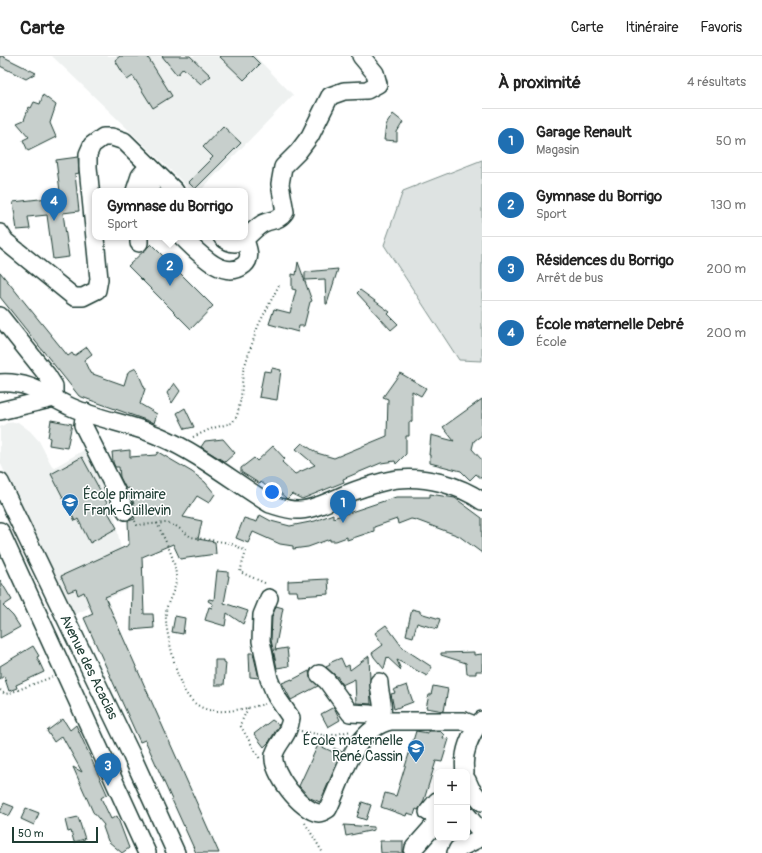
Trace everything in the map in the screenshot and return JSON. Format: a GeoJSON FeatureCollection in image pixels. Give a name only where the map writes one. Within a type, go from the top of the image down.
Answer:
{"type":"FeatureCollection","features":[{"type":"Feature","properties":{"kind":"street"},"geometry":{"type":"LineString","coordinates":[[248,237],[263,224],[280,219],[285,212],[280,184],[283,167],[298,152],[310,136],[330,96],[344,91],[367,90],[378,84],[375,74],[361,56]]}},
{"type":"Feature","properties":{"kind":"street"},"geometry":{"type":"LineString","coordinates":[[92,207],[88,154],[92,145],[103,137],[112,137],[124,141],[172,188]]}},
{"type":"Feature","properties":{"kind":"street"},"geometry":{"type":"LineString","coordinates":[[136,188],[140,176],[149,166]]}},
{"type":"Feature","properties":{"kind":"street"},"geometry":{"type":"LineString","coordinates":[[149,166],[148,176],[150,188]]}},
{"type":"Feature","properties":{"kind":"street"},"geometry":{"type":"LineString","coordinates":[[0,233],[5,241],[74,297],[83,297],[97,290],[99,278],[95,240]]}},
{"type":"Feature","properties":{"kind":"street"},"geometry":{"type":"LineString","coordinates":[[185,240],[215,266],[227,270],[240,268],[247,262],[250,252],[245,240],[235,243],[226,240]]}},
{"type":"Feature","properties":{"kind":"street"},"geometry":{"type":"LineString","coordinates":[[0,316],[47,375],[54,386],[54,398]]}},
{"type":"Feature","properties":{"kind":"street"},"geometry":{"type":"LineString","coordinates":[[0,383],[16,384],[41,390],[78,409],[135,427],[178,445],[270,504],[295,510],[307,509],[359,489],[400,478],[435,481],[457,487],[482,501]]}},
{"type":"Feature","properties":{"kind":"street"},"geometry":{"type":"LineString","coordinates":[[0,391],[2,400],[0,410],[54,398]]}},
{"type":"Feature","properties":{"kind":"street"},"geometry":{"type":"LineString","coordinates":[[78,409],[83,425],[126,511]]}},
{"type":"Feature","properties":{"kind":"street","name":"Avenue des Acacias"},"geometry":{"type":"LineString","coordinates":[[0,482],[132,756],[176,853]]}},
{"type":"Feature","properties":{"kind":"street","name":"Avenue des Acacias"},"geometry":{"type":"LineString","coordinates":[[0,531],[147,853]]}},
{"type":"Feature","properties":{"kind":"street"},"geometry":{"type":"LineString","coordinates":[[269,598],[262,615],[261,641],[269,679],[276,696],[291,718],[290,726],[274,754],[276,767],[290,792],[312,811],[321,813],[328,810],[350,758],[361,740],[380,721],[384,708],[379,694],[379,682]]}},
{"type":"Feature","properties":{"kind":"street"},"geometry":{"type":"LineString","coordinates":[[319,674],[327,681],[350,713],[370,714],[378,717],[380,721]]}},
{"type":"Feature","properties":{"kind":"street"},"geometry":{"type":"LineString","coordinates":[[380,721],[464,721],[479,723],[467,745],[463,762],[464,769]]}},
{"type":"Feature","properties":{"kind":"street"},"geometry":{"type":"LineString","coordinates":[[470,789],[482,802]]}},
{"type":"Feature","properties":{"kind":"street"},"geometry":{"type":"LineString","coordinates":[[413,853],[414,848],[434,811]]}},
{"type":"Feature","properties":{"kind":"street"},"geometry":{"type":"LineString","coordinates":[[470,819],[482,834]]}},
{"type":"Feature","properties":{"kind":"street"},"geometry":{"type":"LineString","coordinates":[[456,853],[458,849],[482,837]]}},
{"type":"Feature","properties":{"kind":"path"},"geometry":{"type":"LineString","coordinates":[[178,445],[213,428],[232,423],[237,416],[241,398],[243,371],[258,326],[279,285]]}},
{"type":"Feature","properties":{"kind":"path"},"geometry":{"type":"LineString","coordinates":[[126,511],[137,525],[157,523],[176,526],[191,537],[230,543],[246,550],[240,572],[271,586],[269,598]]}},
{"type":"Feature","properties":{"kind":"path"},"geometry":{"type":"LineString","coordinates":[[157,523],[166,540],[174,566],[176,581],[168,603],[167,627],[174,662],[188,697],[195,705],[207,711],[248,708]]}},
{"type":"Feature","properties":{"kind":"path"},"geometry":{"type":"LineString","coordinates":[[0,690],[5,694],[10,693],[64,672]]}},
{"type":"Feature","properties":{"kind":"path"},"geometry":{"type":"LineString","coordinates":[[290,726],[299,731],[328,736],[336,736],[357,729]]}},
{"type":"Feature","properties":{"kind":"shaded area"},"geometry":{"type":"Polygon","coordinates":[[[52,56],[255,56],[293,95],[203,188],[189,188],[52,56]]]}},
{"type":"Feature","properties":{"kind":"shaded area"},"geometry":{"type":"Polygon","coordinates":[[[482,160],[482,361],[459,360],[384,245],[403,191],[482,160]]]}},
{"type":"Feature","properties":{"kind":"shaded area","name":"École primaire Frank-Guillevin"},"geometry":{"type":"Polygon","coordinates":[[[18,422],[30,431],[39,441],[53,468],[84,450],[113,506],[128,589],[70,617],[0,462],[0,427],[7,423],[18,422]]]}},
{"type":"Feature","properties":{"kind":"building"},"geometry":{"type":"Polygon","coordinates":[[[0,56],[36,73],[26,79],[0,66],[0,56]]]}},
{"type":"Feature","properties":{"kind":"building"},"geometry":{"type":"Polygon","coordinates":[[[120,56],[147,56],[172,96],[153,108],[133,76],[127,80],[115,60],[120,56]]]}},
{"type":"Feature","properties":{"kind":"building"},"geometry":{"type":"Polygon","coordinates":[[[162,56],[190,56],[211,76],[201,84],[183,68],[177,75],[162,56]]]}},
{"type":"Feature","properties":{"kind":"building"},"geometry":{"type":"Polygon","coordinates":[[[219,56],[252,56],[260,64],[244,80],[219,56]]]}},
{"type":"Feature","properties":{"kind":"building"},"geometry":{"type":"Polygon","coordinates":[[[43,95],[56,105],[50,123],[56,137],[28,151],[23,140],[29,137],[17,123],[24,120],[29,107],[31,108],[34,102],[40,104],[43,95]]]}},
{"type":"Feature","properties":{"kind":"building"},"geometry":{"type":"Polygon","coordinates":[[[393,114],[403,122],[397,132],[397,141],[384,140],[386,125],[393,114]]]}},
{"type":"Feature","properties":{"kind":"building"},"geometry":{"type":"Polygon","coordinates":[[[223,126],[241,143],[196,188],[194,188],[188,182],[213,157],[203,147],[223,126]]]}},
{"type":"Feature","properties":{"kind":"building"},"geometry":{"type":"Polygon","coordinates":[[[78,157],[79,173],[75,174],[79,211],[63,213],[69,257],[53,259],[47,215],[28,217],[30,229],[17,230],[13,202],[57,197],[62,207],[56,160],[78,157]]]}},
{"type":"Feature","properties":{"kind":"building"},"geometry":{"type":"Polygon","coordinates":[[[151,244],[213,306],[191,329],[128,266],[151,244]]]}},
{"type":"Feature","properties":{"kind":"building"},"geometry":{"type":"Polygon","coordinates":[[[298,262],[312,301],[310,302],[304,326],[299,326],[298,332],[269,324],[274,309],[290,313],[296,290],[292,289],[292,274],[296,275],[298,262]]]}},
{"type":"Feature","properties":{"kind":"building"},"geometry":{"type":"Polygon","coordinates":[[[338,269],[326,304],[325,279],[305,280],[305,272],[338,269]]]}},
{"type":"Feature","properties":{"kind":"building"},"geometry":{"type":"Polygon","coordinates":[[[0,272],[68,356],[72,353],[74,356],[87,347],[92,354],[84,360],[90,373],[124,385],[128,372],[136,368],[145,389],[140,404],[157,414],[154,423],[79,396],[0,297],[0,272]]]}},
{"type":"Feature","properties":{"kind":"building"},"geometry":{"type":"Polygon","coordinates":[[[360,290],[390,312],[388,314],[398,324],[391,330],[357,293],[360,290]]]}},
{"type":"Feature","properties":{"kind":"building"},"geometry":{"type":"Polygon","coordinates":[[[272,368],[281,370],[277,400],[259,397],[264,371],[271,372],[272,368]]]}},
{"type":"Feature","properties":{"kind":"building"},"geometry":{"type":"Polygon","coordinates":[[[400,373],[426,388],[421,396],[412,391],[412,422],[409,422],[409,436],[406,436],[406,454],[396,464],[395,461],[381,463],[343,479],[344,482],[302,499],[292,494],[287,499],[277,490],[275,493],[261,482],[260,484],[241,472],[241,468],[254,458],[257,461],[273,446],[285,459],[282,462],[295,474],[315,465],[296,449],[302,443],[317,453],[334,458],[387,436],[388,399],[383,397],[400,373]]]}},
{"type":"Feature","properties":{"kind":"building"},"geometry":{"type":"Polygon","coordinates":[[[174,383],[180,391],[172,403],[167,393],[174,383]]]}},
{"type":"Feature","properties":{"kind":"building"},"geometry":{"type":"Polygon","coordinates":[[[482,399],[482,435],[474,441],[472,449],[482,460],[482,479],[476,474],[470,480],[461,471],[430,463],[429,455],[431,435],[454,441],[443,427],[482,399]]]}},
{"type":"Feature","properties":{"kind":"building"},"geometry":{"type":"Polygon","coordinates":[[[185,408],[194,427],[185,429],[177,413],[185,408]]]}},
{"type":"Feature","properties":{"kind":"building"},"geometry":{"type":"Polygon","coordinates":[[[51,420],[72,424],[67,448],[49,445],[50,438],[48,437],[51,420]]]}},
{"type":"Feature","properties":{"kind":"building"},"geometry":{"type":"Polygon","coordinates":[[[223,439],[235,453],[225,462],[201,447],[205,441],[223,439]]]}},
{"type":"Feature","properties":{"kind":"building"},"geometry":{"type":"Polygon","coordinates":[[[130,450],[130,457],[156,455],[158,452],[192,472],[205,482],[215,494],[209,503],[197,496],[183,517],[202,521],[198,539],[215,542],[216,554],[180,559],[173,544],[142,557],[144,614],[153,614],[154,628],[131,630],[132,586],[105,597],[219,853],[196,853],[145,740],[140,742],[84,618],[93,614],[84,592],[78,595],[76,589],[68,592],[61,576],[129,545],[128,521],[135,519],[134,517],[136,511],[129,488],[126,489],[120,477],[119,467],[115,467],[112,452],[130,450]]]}},
{"type":"Feature","properties":{"kind":"building"},"geometry":{"type":"Polygon","coordinates":[[[82,457],[107,503],[104,505],[117,528],[90,543],[78,519],[75,521],[51,474],[82,457]]]}},
{"type":"Feature","properties":{"kind":"building"},"geometry":{"type":"Polygon","coordinates":[[[430,494],[455,498],[482,518],[482,553],[459,536],[411,519],[398,524],[397,519],[374,527],[374,531],[347,540],[347,537],[336,541],[330,541],[330,539],[308,547],[293,549],[293,546],[280,544],[253,532],[248,543],[236,538],[244,518],[257,522],[260,515],[271,521],[290,526],[315,521],[333,514],[333,518],[396,497],[430,497],[430,494]]]}},
{"type":"Feature","properties":{"kind":"building"},"geometry":{"type":"Polygon","coordinates":[[[217,571],[228,572],[229,576],[224,603],[248,611],[243,624],[227,613],[225,626],[205,620],[209,607],[212,608],[213,604],[208,601],[209,599],[214,600],[217,571]]]}},
{"type":"Feature","properties":{"kind":"building"},"geometry":{"type":"Polygon","coordinates":[[[328,579],[329,594],[298,596],[297,591],[288,591],[288,581],[328,579]]]}},
{"type":"Feature","properties":{"kind":"building"},"geometry":{"type":"Polygon","coordinates":[[[0,580],[12,600],[3,606],[13,616],[20,627],[0,638],[0,580]]]}},
{"type":"Feature","properties":{"kind":"building"},"geometry":{"type":"Polygon","coordinates":[[[276,606],[283,608],[275,650],[287,648],[289,666],[277,668],[271,640],[272,617],[276,606]]]}},
{"type":"Feature","properties":{"kind":"building"},"geometry":{"type":"Polygon","coordinates":[[[412,609],[440,619],[437,629],[417,623],[413,637],[406,635],[412,609]]]}},
{"type":"Feature","properties":{"kind":"building"},"geometry":{"type":"Polygon","coordinates":[[[175,616],[185,618],[183,634],[172,632],[175,616]]]}},
{"type":"Feature","properties":{"kind":"building"},"geometry":{"type":"Polygon","coordinates":[[[386,625],[403,648],[432,667],[427,676],[397,660],[401,670],[387,657],[384,669],[374,657],[372,653],[383,645],[375,633],[386,625]]]}},
{"type":"Feature","properties":{"kind":"building"},"geometry":{"type":"Polygon","coordinates":[[[33,646],[39,656],[37,657],[44,672],[16,685],[17,688],[9,691],[4,676],[0,679],[0,666],[33,646]]]}},
{"type":"Feature","properties":{"kind":"building"},"geometry":{"type":"Polygon","coordinates":[[[474,652],[474,655],[482,654],[482,671],[476,671],[476,674],[467,674],[466,663],[441,655],[441,653],[474,652]]]}},
{"type":"Feature","properties":{"kind":"building"},"geometry":{"type":"Polygon","coordinates":[[[249,653],[253,653],[259,678],[250,677],[249,653]]]}},
{"type":"Feature","properties":{"kind":"building"},"geometry":{"type":"Polygon","coordinates":[[[369,656],[371,704],[356,703],[355,679],[342,685],[337,676],[326,667],[330,665],[329,663],[341,658],[345,667],[349,665],[350,670],[369,656]]]}},
{"type":"Feature","properties":{"kind":"building"},"geometry":{"type":"Polygon","coordinates":[[[215,660],[224,660],[226,663],[224,685],[215,685],[215,660]]]}},
{"type":"Feature","properties":{"kind":"building"},"geometry":{"type":"Polygon","coordinates":[[[309,671],[310,678],[318,686],[291,700],[282,683],[292,680],[309,671]]]}},
{"type":"Feature","properties":{"kind":"building"},"geometry":{"type":"Polygon","coordinates":[[[407,685],[413,702],[394,709],[391,694],[395,693],[393,690],[407,685]]]}},
{"type":"Feature","properties":{"kind":"building"},"geometry":{"type":"Polygon","coordinates":[[[433,686],[448,689],[444,711],[426,708],[433,686]]]}},
{"type":"Feature","properties":{"kind":"building"},"geometry":{"type":"Polygon","coordinates":[[[334,707],[340,720],[328,727],[321,714],[334,707]]]}},
{"type":"Feature","properties":{"kind":"building"},"geometry":{"type":"Polygon","coordinates":[[[63,719],[70,730],[76,725],[107,794],[101,798],[111,819],[117,816],[129,848],[122,853],[108,841],[103,827],[104,825],[93,812],[73,767],[82,772],[62,736],[54,742],[47,731],[63,719]]]}},
{"type":"Feature","properties":{"kind":"building"},"geometry":{"type":"Polygon","coordinates":[[[272,720],[279,725],[269,742],[264,747],[254,734],[272,720]]]}},
{"type":"Feature","properties":{"kind":"building"},"geometry":{"type":"Polygon","coordinates":[[[416,731],[428,733],[428,731],[440,731],[444,735],[443,738],[449,739],[442,762],[436,761],[423,803],[418,810],[416,809],[414,815],[407,813],[406,816],[381,807],[385,793],[396,796],[416,731]]]}},
{"type":"Feature","properties":{"kind":"building"},"geometry":{"type":"Polygon","coordinates":[[[318,745],[333,752],[334,748],[342,752],[320,802],[310,798],[299,786],[318,745]]]}},
{"type":"Feature","properties":{"kind":"building"},"geometry":{"type":"Polygon","coordinates":[[[362,802],[371,805],[366,820],[357,817],[362,802]]]}},
{"type":"Feature","properties":{"kind":"building"},"geometry":{"type":"Polygon","coordinates":[[[4,803],[14,807],[9,816],[0,812],[4,803]]]}},
{"type":"Feature","properties":{"kind":"building"},"geometry":{"type":"Polygon","coordinates":[[[26,808],[39,813],[34,825],[21,819],[26,808]]]}},
{"type":"Feature","properties":{"kind":"building"},"geometry":{"type":"Polygon","coordinates":[[[78,817],[85,839],[74,842],[71,831],[68,832],[65,820],[78,817]]]}},
{"type":"Feature","properties":{"kind":"building"},"geometry":{"type":"Polygon","coordinates":[[[344,825],[374,827],[374,830],[346,836],[344,825]]]}},
{"type":"Feature","properties":{"kind":"building"},"geometry":{"type":"Polygon","coordinates":[[[380,841],[403,841],[403,853],[381,853],[380,841]]]}},
{"type":"Feature","properties":{"kind":"place","name":"École maternelle Debré"},"geometry":{"type":"Point","coordinates":[54,221]}},
{"type":"Feature","properties":{"kind":"place","name":"Gymnase du Borrigo"},"geometry":{"type":"Point","coordinates":[170,286]}},
{"type":"Feature","properties":{"kind":"place","name":"École primaire Frank-Guillevin"},"geometry":{"type":"Point","coordinates":[70,517]}},
{"type":"Feature","properties":{"kind":"place","name":"Garage Renault"},"geometry":{"type":"Point","coordinates":[343,523]}},
{"type":"Feature","properties":{"kind":"place","name":"École maternelle René Cassin"},"geometry":{"type":"Point","coordinates":[416,763]}},
{"type":"Feature","properties":{"kind":"place","name":"Résidences du Borrigo"},"geometry":{"type":"Point","coordinates":[108,786]}}]}
